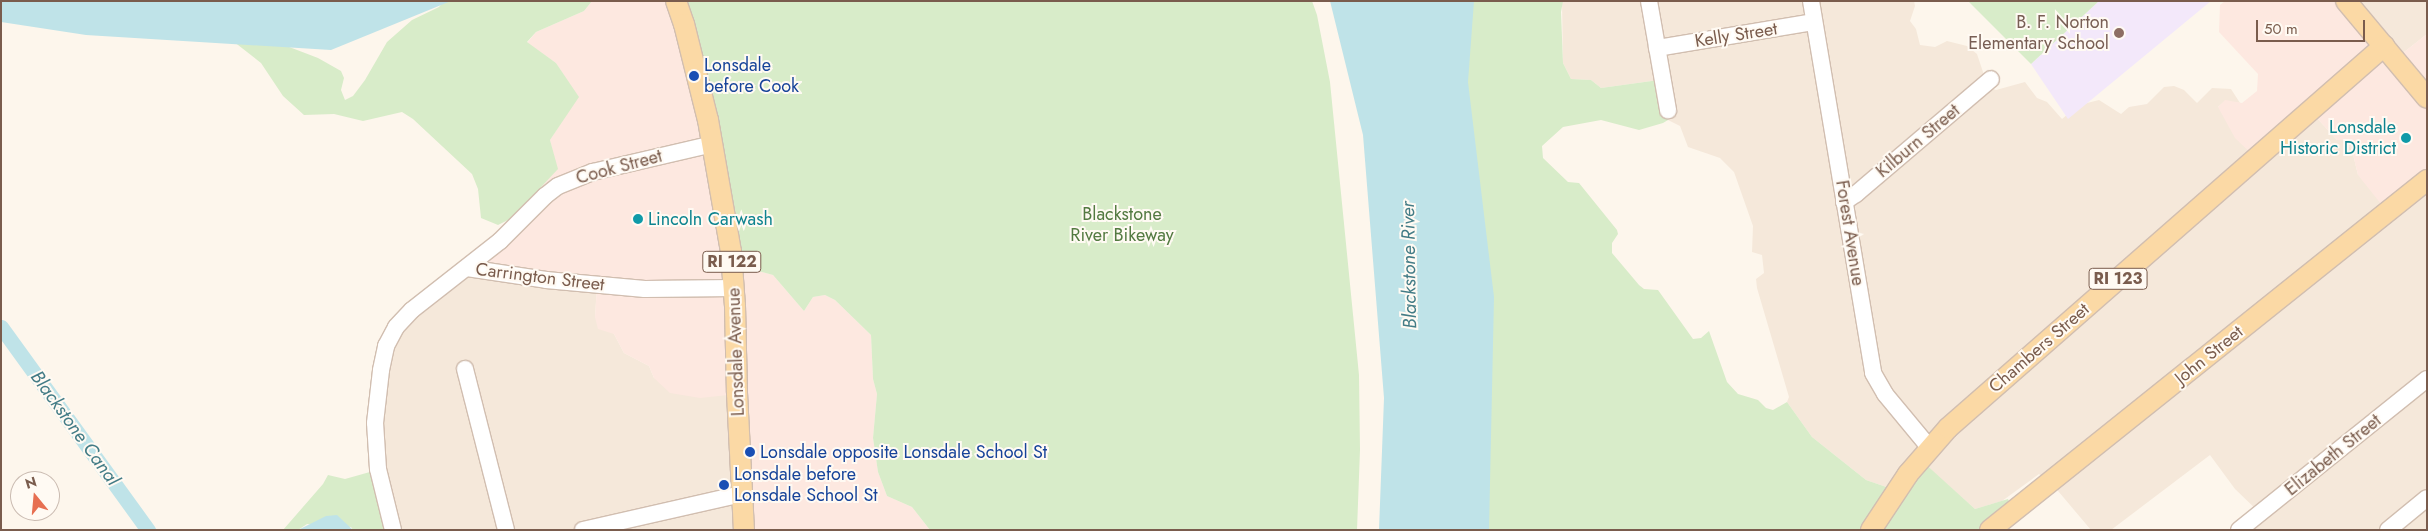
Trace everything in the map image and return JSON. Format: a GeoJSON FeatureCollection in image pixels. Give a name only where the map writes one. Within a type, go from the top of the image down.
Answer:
{"type":"FeatureCollection","features":[{"type":"Feature","properties":{"kind":"main road","name":"Lonsdale Avenue"},"geometry":{"type":"LineString","coordinates":[[676,1],[700,84],[713,144],[731,252],[744,530]]}},
{"type":"Feature","properties":{"kind":"main road"},"geometry":{"type":"LineString","coordinates":[[2346,1],[2427,98]]}},
{"type":"Feature","properties":{"kind":"main road","name":"Chambers Street"},"geometry":{"type":"LineString","coordinates":[[1871,530],[1881,512],[1929,448],[1966,411],[2384,46]]}},
{"type":"Feature","properties":{"kind":"main road","name":"John Street"},"geometry":{"type":"LineString","coordinates":[[1990,530],[2427,180]]}},
{"type":"Feature","properties":{"kind":"street"},"geometry":{"type":"LineString","coordinates":[[1649,1],[1668,110]]}},
{"type":"Feature","properties":{"kind":"street","name":"Forest Avenue"},"geometry":{"type":"LineString","coordinates":[[1811,1],[1873,373],[1885,394],[1929,448]]}},
{"type":"Feature","properties":{"kind":"street","name":"Kelly Street"},"geometry":{"type":"LineString","coordinates":[[1657,48],[1814,22]]}},
{"type":"Feature","properties":{"kind":"street","name":"Kilburn Street"},"geometry":{"type":"LineString","coordinates":[[1844,202],[1992,79]]}},
{"type":"Feature","properties":{"kind":"street","name":"Cook Street"},"geometry":{"type":"LineString","coordinates":[[467,268],[500,241],[545,196],[558,186],[593,172],[713,144]]}},
{"type":"Feature","properties":{"kind":"street","name":"Carrington Street"},"geometry":{"type":"LineString","coordinates":[[394,530],[382,491],[375,446],[381,370],[386,346],[396,327],[412,310],[467,268],[546,280],[645,289],[734,288]]}},
{"type":"Feature","properties":{"kind":"street"},"geometry":{"type":"LineString","coordinates":[[465,369],[506,530]]}},
{"type":"Feature","properties":{"kind":"street","name":"Elizabeth Street"},"geometry":{"type":"LineString","coordinates":[[2240,530],[2427,379]]}},
{"type":"Feature","properties":{"kind":"street"},"geometry":{"type":"LineString","coordinates":[[583,530],[742,494]]}},
{"type":"Feature","properties":{"kind":"street"},"geometry":{"type":"LineString","coordinates":[[2388,530],[2427,498]]}},
{"type":"Feature","properties":{"kind":"shaded area"},"geometry":{"type":"Polygon","coordinates":[[[592,1],[677,1],[737,274],[758,271],[773,275],[804,311],[813,297],[825,295],[835,300],[871,335],[873,379],[877,394],[873,438],[878,472],[887,496],[912,507],[930,530],[745,530],[738,394],[700,398],[670,393],[654,378],[649,366],[624,353],[614,334],[598,329],[595,317],[597,286],[476,268],[512,218],[557,169],[550,140],[578,97],[556,63],[527,43],[536,32],[584,11],[592,1]]]}},
{"type":"Feature","properties":{"kind":"shaded area"},"geometry":{"type":"Polygon","coordinates":[[[1914,1],[1915,6],[1910,21],[1916,29],[1920,45],[1935,47],[1947,41],[1967,46],[1977,54],[1988,87],[1996,90],[2025,82],[2037,98],[2047,102],[2062,119],[2079,105],[2099,100],[2121,114],[2129,107],[2147,104],[2164,87],[2174,86],[2184,90],[2197,103],[2212,88],[2231,89],[2240,103],[2225,101],[2218,107],[2316,117],[2337,140],[2345,140],[2352,150],[2358,175],[2427,178],[2427,530],[2246,530],[2261,514],[2235,489],[2210,455],[2111,530],[2091,530],[2053,485],[2039,474],[2002,501],[1975,509],[1922,462],[1895,490],[1866,480],[1812,437],[1787,402],[1789,397],[1757,288],[1756,279],[1764,273],[1762,255],[1752,252],[1753,226],[1734,172],[1720,158],[1688,147],[1680,126],[1668,120],[1662,83],[1659,80],[1601,88],[1591,80],[1571,79],[1563,63],[1562,2],[1914,1]]]}},
{"type":"Feature","properties":{"kind":"shaded area","name":"B. F. Norton Elementary School"},"geometry":{"type":"Polygon","coordinates":[[[2099,1],[2211,1],[2068,119],[2031,64],[2099,1]]]}},
{"type":"Feature","properties":{"kind":"shaded area"},"geometry":{"type":"Polygon","coordinates":[[[2225,1],[2343,1],[2394,60],[2427,34],[2427,178],[2385,209],[2358,175],[2352,150],[2345,140],[2337,140],[2316,117],[2259,161],[2235,138],[2218,107],[2225,100],[2242,103],[2257,91],[2258,74],[2219,32],[2220,5],[2225,1]]]}},
{"type":"Feature","properties":{"kind":"shaded area"},"geometry":{"type":"Polygon","coordinates":[[[2343,1],[2427,1],[2427,34],[2394,60],[2343,1]]]}},
{"type":"Feature","properties":{"kind":"shaded area"},"geometry":{"type":"Polygon","coordinates":[[[497,244],[597,286],[595,317],[614,334],[624,353],[649,366],[654,378],[738,394],[745,530],[392,530],[387,515],[379,388],[399,330],[497,244]]]}},
{"type":"Feature","properties":{"kind":"green space"},"geometry":{"type":"Polygon","coordinates":[[[444,1],[592,1],[584,11],[536,32],[527,42],[556,63],[579,97],[550,140],[558,169],[512,218],[498,225],[481,218],[478,189],[472,174],[413,119],[402,112],[363,121],[334,114],[304,115],[283,96],[261,63],[215,27],[234,26],[318,58],[341,71],[344,78],[341,90],[345,100],[353,96],[365,80],[387,42],[412,20],[439,7],[444,1]]]}},
{"type":"Feature","properties":{"kind":"green space","name":"Blackstone River Bikeway"},"geometry":{"type":"Polygon","coordinates":[[[677,1],[1312,1],[1317,15],[1330,82],[1359,375],[1360,450],[1357,530],[930,530],[912,507],[887,496],[878,472],[873,438],[877,394],[873,379],[871,335],[835,300],[825,295],[813,297],[804,311],[773,275],[758,271],[737,274],[677,1]]]}},
{"type":"Feature","properties":{"kind":"green space"},"geometry":{"type":"Polygon","coordinates":[[[1460,1],[1563,1],[1561,12],[1563,63],[1571,79],[1591,80],[1601,88],[1659,80],[1662,83],[1668,120],[1639,130],[1601,120],[1563,127],[1542,146],[1543,158],[1568,182],[1579,183],[1617,230],[1618,234],[1612,243],[1612,253],[1639,285],[1644,289],[1658,290],[1693,339],[1701,338],[1709,331],[1727,382],[1738,394],[1758,400],[1766,408],[1773,410],[1787,402],[1812,437],[1866,480],[1895,490],[1922,461],[1975,509],[2008,499],[2012,508],[1987,530],[1479,530],[1460,1]]]}},
{"type":"Feature","properties":{"kind":"green space"},"geometry":{"type":"Polygon","coordinates":[[[1968,1],[2099,1],[2031,64],[1968,1]]]}},
{"type":"Feature","properties":{"kind":"green space"},"geometry":{"type":"Polygon","coordinates":[[[377,470],[392,530],[353,530],[351,527],[307,524],[298,530],[283,530],[323,484],[328,475],[345,479],[377,470]]]}},
{"type":"Feature","properties":{"kind":"water"},"geometry":{"type":"Polygon","coordinates":[[[1,1],[451,1],[331,50],[86,35],[1,22],[1,1]]]}},
{"type":"Feature","properties":{"kind":"water","name":"Blackstone River"},"geometry":{"type":"Polygon","coordinates":[[[1330,1],[1474,1],[1468,82],[1494,297],[1489,530],[1379,530],[1384,398],[1363,135],[1330,1]]]}},
{"type":"Feature","properties":{"kind":"water"},"geometry":{"type":"Polygon","coordinates":[[[337,515],[353,530],[298,530],[326,516],[337,515]]]}},
{"type":"Feature","properties":{"kind":"waterway","name":"Blackstone Canal"},"geometry":{"type":"LineString","coordinates":[[1,327],[148,530]]}},
{"type":"Feature","properties":{"kind":"place","name":"B. F. Norton Elementary School"},"geometry":{"type":"Point","coordinates":[2119,33]}},
{"type":"Feature","properties":{"kind":"place","name":"Lonsdale before Cook"},"geometry":{"type":"Point","coordinates":[694,76]}},
{"type":"Feature","properties":{"kind":"place","name":"Lonsdale Historic District"},"geometry":{"type":"Point","coordinates":[2406,138]}},
{"type":"Feature","properties":{"kind":"place","name":"Lincoln Carwash"},"geometry":{"type":"Point","coordinates":[638,219]}},
{"type":"Feature","properties":{"kind":"place","name":"Lonsdale opposite Lonsdale School St"},"geometry":{"type":"Point","coordinates":[750,452]}},
{"type":"Feature","properties":{"kind":"place","name":"Lonsdale before Lonsdale School St"},"geometry":{"type":"Point","coordinates":[724,485]}}]}
